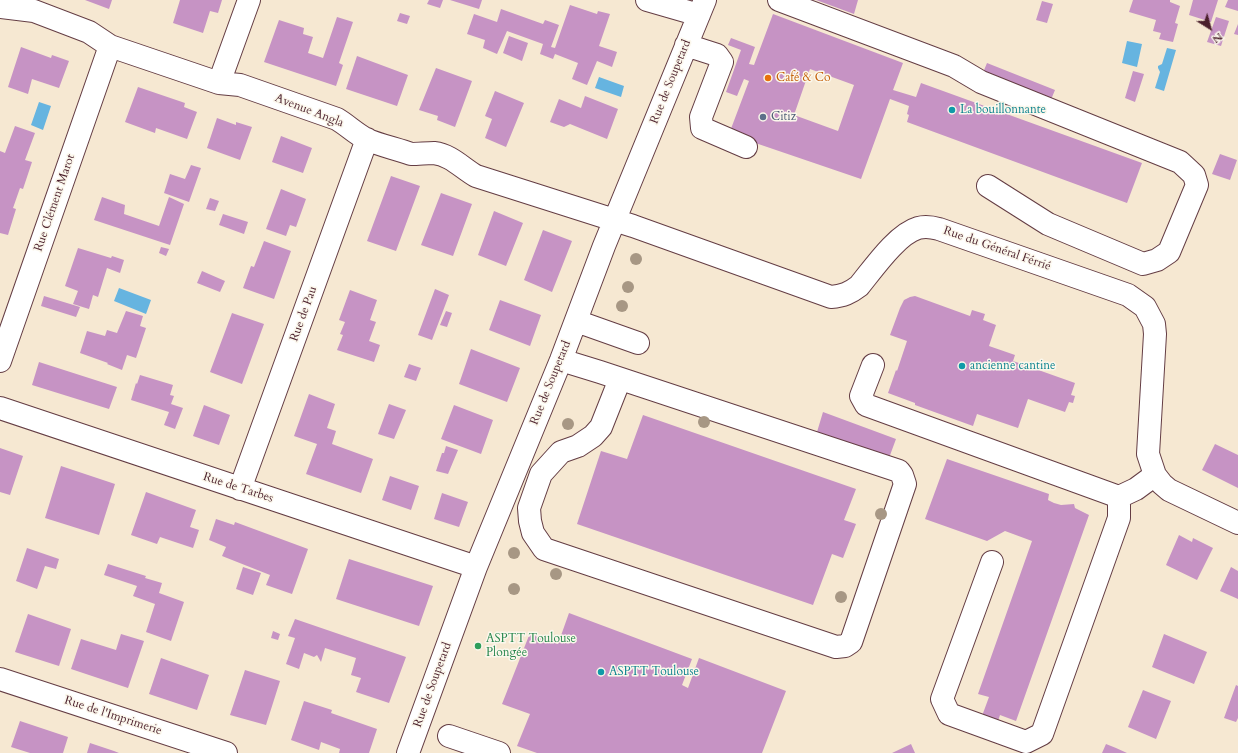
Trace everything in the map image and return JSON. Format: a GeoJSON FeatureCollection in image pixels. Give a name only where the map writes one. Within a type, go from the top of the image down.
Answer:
{"type":"FeatureCollection","features":[{"type":"Feature","properties":{"kind":"street"},"geometry":{"type":"LineString","coordinates":[[219,83],[249,0]]}},
{"type":"Feature","properties":{"kind":"street"},"geometry":{"type":"LineString","coordinates":[[647,0],[702,7]]}},
{"type":"Feature","properties":{"kind":"street"},"geometry":{"type":"LineString","coordinates":[[779,0],[954,66],[981,82],[1180,162],[1194,175],[1197,185],[1169,252],[1156,260],[1143,264],[1048,224],[988,186]]}},
{"type":"Feature","properties":{"kind":"street","name":"Avenue Angla"},"geometry":{"type":"LineString","coordinates":[[0,7],[34,12],[89,32],[110,46],[219,83],[240,85],[337,120],[346,124],[357,134],[367,140],[412,154],[435,153],[454,160],[467,171],[476,176],[615,220]]}},
{"type":"Feature","properties":{"kind":"street","name":"Rue de Soupetard"},"geometry":{"type":"LineString","coordinates":[[408,753],[476,567],[561,360],[615,220],[702,7]]}},
{"type":"Feature","properties":{"kind":"street"},"geometry":{"type":"LineString","coordinates":[[686,45],[717,55],[722,62],[701,117],[702,128],[746,147]]}},
{"type":"Feature","properties":{"kind":"street","name":"Rue Clément Marot"},"geometry":{"type":"LineString","coordinates":[[0,361],[110,46]]}},
{"type":"Feature","properties":{"kind":"street","name":"Rue de Pau"},"geometry":{"type":"LineString","coordinates":[[240,488],[367,140]]}},
{"type":"Feature","properties":{"kind":"street","name":"Rue du Général Férrié"},"geometry":{"type":"LineString","coordinates":[[615,220],[831,297],[843,296],[852,292],[859,286],[898,240],[908,232],[919,227],[929,226],[1128,295],[1145,307],[1154,324],[1155,334],[1148,454],[1155,475],[1169,490],[1238,523]]}},
{"type":"Feature","properties":{"kind":"street"},"geometry":{"type":"LineString","coordinates":[[1116,291],[1129,259]]}},
{"type":"Feature","properties":{"kind":"street"},"geometry":{"type":"LineString","coordinates":[[576,321],[638,343]]}},
{"type":"Feature","properties":{"kind":"street"},"geometry":{"type":"LineString","coordinates":[[561,360],[620,379],[899,471],[905,484],[851,642],[845,646],[836,648],[544,549],[533,533],[529,515],[529,508],[541,474],[561,452],[578,446],[593,436],[601,427],[620,379]]}},
{"type":"Feature","properties":{"kind":"street"},"geometry":{"type":"LineString","coordinates":[[873,365],[861,396],[866,405],[1119,496],[1136,489],[1155,475]]}},
{"type":"Feature","properties":{"kind":"street","name":"Rue de Tarbes"},"geometry":{"type":"LineString","coordinates":[[0,408],[476,567]]}},
{"type":"Feature","properties":{"kind":"street"},"geometry":{"type":"LineString","coordinates":[[992,562],[942,699],[949,714],[1026,742],[1042,734],[1119,518],[1119,496]]}},
{"type":"Feature","properties":{"kind":"street","name":"Rue de l'Imprimerie"},"geometry":{"type":"LineString","coordinates":[[0,679],[226,753]]}},
{"type":"Feature","properties":{"kind":"street"},"geometry":{"type":"LineString","coordinates":[[449,736],[499,753]]}},
{"type":"Feature","properties":{"kind":"water"},"geometry":{"type":"Polygon","coordinates":[[[1127,41],[1142,44],[1137,67],[1122,63],[1127,41]]]}},
{"type":"Feature","properties":{"kind":"water"},"geometry":{"type":"Polygon","coordinates":[[[1167,48],[1176,50],[1164,91],[1155,88],[1160,72],[1158,66],[1162,64],[1167,48]]]}},
{"type":"Feature","properties":{"kind":"water"},"geometry":{"type":"Polygon","coordinates":[[[599,77],[624,86],[621,97],[595,88],[599,77]]]}},
{"type":"Feature","properties":{"kind":"water"},"geometry":{"type":"Polygon","coordinates":[[[39,102],[51,106],[43,130],[31,125],[39,102]]]}},
{"type":"Feature","properties":{"kind":"water"},"geometry":{"type":"Polygon","coordinates":[[[119,288],[151,300],[146,314],[114,301],[119,288]]]}},
{"type":"Feature","properties":{"kind":"building"},"geometry":{"type":"Polygon","coordinates":[[[85,0],[112,0],[109,9],[85,0]]]}},
{"type":"Feature","properties":{"kind":"building"},"geometry":{"type":"Polygon","coordinates":[[[180,0],[222,0],[218,13],[210,11],[203,33],[173,23],[180,0]]]}},
{"type":"Feature","properties":{"kind":"building"},"geometry":{"type":"Polygon","coordinates":[[[429,0],[443,0],[440,8],[427,4],[429,0]]]}},
{"type":"Feature","properties":{"kind":"building"},"geometry":{"type":"Polygon","coordinates":[[[450,0],[482,0],[479,9],[450,0]]]}},
{"type":"Feature","properties":{"kind":"building"},"geometry":{"type":"Polygon","coordinates":[[[816,0],[858,0],[854,14],[816,0]]]}},
{"type":"Feature","properties":{"kind":"building"},"geometry":{"type":"Polygon","coordinates":[[[1133,0],[1170,0],[1170,2],[1180,6],[1175,23],[1178,24],[1173,42],[1159,39],[1161,33],[1153,31],[1156,20],[1129,12],[1133,0]]]}},
{"type":"Feature","properties":{"kind":"building"},"geometry":{"type":"Polygon","coordinates":[[[1193,0],[1218,0],[1211,22],[1189,15],[1193,0]]]}},
{"type":"Feature","properties":{"kind":"building"},"geometry":{"type":"Polygon","coordinates":[[[1228,0],[1238,0],[1238,11],[1225,7],[1228,0]]]}},
{"type":"Feature","properties":{"kind":"building"},"geometry":{"type":"Polygon","coordinates":[[[1042,1],[1053,4],[1047,23],[1036,20],[1042,1]]]}},
{"type":"Feature","properties":{"kind":"building"},"geometry":{"type":"Polygon","coordinates":[[[570,5],[597,14],[598,11],[610,14],[599,46],[617,52],[612,67],[597,61],[587,85],[572,79],[578,63],[555,54],[553,59],[540,54],[543,44],[507,31],[497,54],[483,48],[485,40],[467,34],[474,14],[497,22],[501,9],[543,24],[545,20],[559,25],[551,47],[555,48],[570,5]]]}},
{"type":"Feature","properties":{"kind":"building"},"geometry":{"type":"Polygon","coordinates":[[[400,13],[410,16],[407,24],[397,21],[400,13]]]}},
{"type":"Feature","properties":{"kind":"building","name":"La bouillonnante"},"geometry":{"type":"Polygon","coordinates":[[[773,14],[903,63],[893,90],[916,97],[921,83],[1142,163],[1127,203],[907,122],[909,106],[890,99],[861,179],[729,134],[749,81],[744,79],[737,96],[726,92],[741,50],[728,45],[731,38],[755,47],[749,64],[754,65],[773,14]],[[810,69],[794,115],[838,131],[854,85],[810,69]]]}},
{"type":"Feature","properties":{"kind":"building"},"geometry":{"type":"Polygon","coordinates":[[[337,17],[353,22],[339,63],[343,65],[336,86],[264,62],[279,20],[304,28],[303,34],[313,37],[308,53],[323,58],[337,17]]]}},
{"type":"Feature","properties":{"kind":"building"},"geometry":{"type":"Polygon","coordinates":[[[1216,17],[1229,21],[1221,46],[1207,42],[1216,17]]]}},
{"type":"Feature","properties":{"kind":"building"},"geometry":{"type":"Polygon","coordinates":[[[1238,24],[1238,35],[1234,34],[1238,24]]]}},
{"type":"Feature","properties":{"kind":"building"},"geometry":{"type":"Polygon","coordinates":[[[509,36],[528,43],[522,61],[503,53],[509,36]]]}},
{"type":"Feature","properties":{"kind":"building"},"geometry":{"type":"Polygon","coordinates":[[[21,47],[51,58],[52,55],[69,61],[59,88],[32,79],[28,94],[8,87],[21,47]]]}},
{"type":"Feature","properties":{"kind":"building"},"geometry":{"type":"Polygon","coordinates":[[[357,56],[408,75],[397,106],[346,89],[357,56]]]}},
{"type":"Feature","properties":{"kind":"building"},"geometry":{"type":"Polygon","coordinates":[[[987,63],[1055,90],[1050,102],[982,75],[987,63]]]}},
{"type":"Feature","properties":{"kind":"building"},"geometry":{"type":"Polygon","coordinates":[[[436,68],[472,81],[455,127],[437,120],[438,116],[419,110],[436,68]]]}},
{"type":"Feature","properties":{"kind":"building"},"geometry":{"type":"Polygon","coordinates":[[[1133,71],[1144,74],[1135,102],[1125,98],[1133,71]]]}},
{"type":"Feature","properties":{"kind":"building"},"geometry":{"type":"Polygon","coordinates":[[[138,87],[185,103],[184,107],[197,112],[187,139],[156,128],[155,133],[125,122],[138,87]]]}},
{"type":"Feature","properties":{"kind":"building"},"geometry":{"type":"Polygon","coordinates":[[[495,91],[524,103],[506,147],[485,138],[492,119],[485,116],[495,91]]]}},
{"type":"Feature","properties":{"kind":"building"},"geometry":{"type":"Polygon","coordinates":[[[585,96],[618,109],[607,139],[570,124],[564,127],[550,122],[559,99],[581,108],[585,96]]]}},
{"type":"Feature","properties":{"kind":"building"},"geometry":{"type":"Polygon","coordinates":[[[217,118],[236,125],[236,122],[252,127],[240,160],[207,148],[217,118]]]}},
{"type":"Feature","properties":{"kind":"building"},"geometry":{"type":"Polygon","coordinates":[[[15,126],[35,133],[25,160],[32,162],[23,189],[20,188],[13,208],[16,209],[8,235],[0,233],[0,151],[5,153],[15,126]]]}},
{"type":"Feature","properties":{"kind":"building"},"geometry":{"type":"Polygon","coordinates":[[[281,136],[312,148],[303,173],[272,162],[281,136]]]}},
{"type":"Feature","properties":{"kind":"building"},"geometry":{"type":"Polygon","coordinates":[[[1220,154],[1237,160],[1230,180],[1212,174],[1220,154]]]}},
{"type":"Feature","properties":{"kind":"building"},"geometry":{"type":"Polygon","coordinates":[[[191,165],[201,168],[189,202],[164,193],[170,174],[185,179],[191,165]]]}},
{"type":"Feature","properties":{"kind":"building"},"geometry":{"type":"Polygon","coordinates":[[[391,176],[420,186],[396,251],[367,241],[391,176]]]}},
{"type":"Feature","properties":{"kind":"building"},"geometry":{"type":"Polygon","coordinates":[[[281,189],[306,199],[296,227],[290,225],[286,236],[266,229],[281,189]]]}},
{"type":"Feature","properties":{"kind":"building"},"geometry":{"type":"Polygon","coordinates":[[[441,193],[472,204],[453,256],[421,245],[441,193]]]}},
{"type":"Feature","properties":{"kind":"building"},"geometry":{"type":"Polygon","coordinates":[[[102,197],[125,205],[124,214],[159,226],[169,197],[184,204],[170,245],[94,220],[102,197]]]}},
{"type":"Feature","properties":{"kind":"building"},"geometry":{"type":"Polygon","coordinates":[[[210,198],[219,201],[215,211],[206,209],[210,198]]]}},
{"type":"Feature","properties":{"kind":"building"},"geometry":{"type":"Polygon","coordinates":[[[494,211],[523,223],[506,266],[478,255],[494,211]]]}},
{"type":"Feature","properties":{"kind":"building"},"geometry":{"type":"Polygon","coordinates":[[[223,214],[248,222],[244,234],[219,225],[223,214]]]}},
{"type":"Feature","properties":{"kind":"building"},"geometry":{"type":"Polygon","coordinates":[[[543,230],[572,241],[552,292],[524,280],[543,230]]]}},
{"type":"Feature","properties":{"kind":"building"},"geometry":{"type":"Polygon","coordinates":[[[264,241],[291,251],[274,299],[243,288],[251,266],[254,267],[264,241]]]}},
{"type":"Feature","properties":{"kind":"building"},"geometry":{"type":"Polygon","coordinates":[[[161,247],[169,249],[166,256],[159,253],[161,247]]]}},
{"type":"Feature","properties":{"kind":"building"},"geometry":{"type":"Polygon","coordinates":[[[78,248],[111,258],[112,256],[124,260],[120,273],[107,268],[98,297],[93,295],[89,309],[73,304],[78,291],[65,286],[78,248]]]}},
{"type":"Feature","properties":{"kind":"building"},"geometry":{"type":"Polygon","coordinates":[[[202,271],[225,281],[220,292],[197,283],[202,271]]]}},
{"type":"Feature","properties":{"kind":"building"},"geometry":{"type":"Polygon","coordinates":[[[435,289],[449,295],[432,340],[418,335],[435,289]]]}},
{"type":"Feature","properties":{"kind":"building"},"geometry":{"type":"Polygon","coordinates":[[[350,290],[377,300],[370,320],[376,322],[369,341],[380,345],[374,362],[337,350],[343,335],[340,334],[345,322],[339,320],[350,290]]]}},
{"type":"Feature","properties":{"kind":"building"},"geometry":{"type":"Polygon","coordinates":[[[44,296],[80,307],[76,317],[41,306],[44,296]]]}},
{"type":"Feature","properties":{"kind":"building","name":"ancienne cantine"},"geometry":{"type":"Polygon","coordinates":[[[915,296],[970,316],[972,310],[985,314],[983,320],[996,325],[989,346],[1015,355],[1013,361],[1075,383],[1071,395],[1075,396],[1073,403],[1069,402],[1065,412],[1028,399],[1018,428],[977,414],[973,426],[915,405],[915,403],[888,393],[907,341],[890,335],[904,300],[915,296]]]}},
{"type":"Feature","properties":{"kind":"building"},"geometry":{"type":"Polygon","coordinates":[[[500,300],[541,315],[530,346],[489,330],[500,300]]]}},
{"type":"Feature","properties":{"kind":"building"},"geometry":{"type":"Polygon","coordinates":[[[126,311],[143,316],[140,326],[146,328],[136,358],[127,355],[122,370],[107,364],[108,363],[80,353],[87,331],[105,336],[107,330],[117,333],[126,311]]]}},
{"type":"Feature","properties":{"kind":"building"},"geometry":{"type":"Polygon","coordinates":[[[446,311],[452,313],[447,327],[440,325],[446,311]]]}},
{"type":"Feature","properties":{"kind":"building"},"geometry":{"type":"Polygon","coordinates":[[[232,313],[264,324],[242,384],[210,372],[232,313]]]}},
{"type":"Feature","properties":{"kind":"building"},"geometry":{"type":"Polygon","coordinates":[[[471,349],[520,368],[507,402],[459,384],[471,349]]]}},
{"type":"Feature","properties":{"kind":"building"},"geometry":{"type":"Polygon","coordinates":[[[39,362],[117,387],[109,409],[32,385],[39,362]]]}},
{"type":"Feature","properties":{"kind":"building"},"geometry":{"type":"Polygon","coordinates":[[[409,364],[421,368],[416,381],[404,377],[409,364]]]}},
{"type":"Feature","properties":{"kind":"building"},"geometry":{"type":"Polygon","coordinates":[[[140,375],[173,385],[170,395],[174,396],[171,404],[183,408],[175,429],[164,425],[169,412],[131,400],[140,375]]]}},
{"type":"Feature","properties":{"kind":"building"},"geometry":{"type":"Polygon","coordinates":[[[309,394],[335,404],[327,428],[336,431],[332,444],[373,459],[361,493],[306,474],[317,444],[294,436],[309,394]]]}},
{"type":"Feature","properties":{"kind":"building"},"geometry":{"type":"Polygon","coordinates":[[[389,404],[406,410],[394,439],[378,434],[389,404]]]}},
{"type":"Feature","properties":{"kind":"building"},"geometry":{"type":"Polygon","coordinates":[[[204,405],[230,415],[219,445],[193,436],[204,405]]]}},
{"type":"Feature","properties":{"kind":"building"},"geometry":{"type":"Polygon","coordinates":[[[454,405],[493,420],[481,454],[441,439],[454,405]]]}},
{"type":"Feature","properties":{"kind":"building"},"geometry":{"type":"Polygon","coordinates":[[[823,412],[896,439],[889,458],[817,432],[823,412]]]}},
{"type":"Feature","properties":{"kind":"building"},"geometry":{"type":"Polygon","coordinates":[[[643,415],[856,489],[844,520],[856,524],[843,558],[832,554],[813,605],[577,524],[601,451],[627,459],[643,415]]]}},
{"type":"Feature","properties":{"kind":"building"},"geometry":{"type":"Polygon","coordinates":[[[1215,444],[1238,455],[1238,488],[1202,470],[1215,444]]]}},
{"type":"Feature","properties":{"kind":"building"},"geometry":{"type":"Polygon","coordinates":[[[446,446],[458,450],[448,474],[436,471],[446,446]]]}},
{"type":"Feature","properties":{"kind":"building"},"geometry":{"type":"Polygon","coordinates":[[[0,448],[23,456],[10,495],[0,492],[0,448]]]}},
{"type":"Feature","properties":{"kind":"building"},"geometry":{"type":"Polygon","coordinates":[[[947,459],[1049,494],[1048,500],[1061,505],[1074,504],[1075,508],[1089,515],[1016,721],[1000,715],[998,721],[982,716],[989,697],[978,694],[1032,541],[1005,531],[987,541],[925,519],[947,459]]]}},
{"type":"Feature","properties":{"kind":"building"},"geometry":{"type":"Polygon","coordinates":[[[61,466],[115,484],[99,535],[45,518],[61,466]]]}},
{"type":"Feature","properties":{"kind":"building"},"geometry":{"type":"Polygon","coordinates":[[[390,476],[419,486],[411,510],[382,500],[390,476]]]}},
{"type":"Feature","properties":{"kind":"building"},"geometry":{"type":"Polygon","coordinates":[[[146,492],[196,510],[190,527],[199,530],[193,548],[160,537],[157,544],[131,535],[146,492]]]}},
{"type":"Feature","properties":{"kind":"building"},"geometry":{"type":"Polygon","coordinates":[[[442,493],[468,502],[459,527],[434,519],[442,493]]]}},
{"type":"Feature","properties":{"kind":"building"},"geometry":{"type":"Polygon","coordinates":[[[216,519],[234,525],[235,522],[308,549],[292,594],[266,585],[270,575],[222,556],[226,547],[209,540],[216,519]]]}},
{"type":"Feature","properties":{"kind":"building"},"geometry":{"type":"Polygon","coordinates":[[[1179,535],[1192,542],[1193,538],[1213,548],[1197,580],[1166,565],[1179,535]]]}},
{"type":"Feature","properties":{"kind":"building"},"geometry":{"type":"Polygon","coordinates":[[[27,548],[59,559],[56,569],[45,566],[37,589],[16,581],[27,548]]]}},
{"type":"Feature","properties":{"kind":"building"},"geometry":{"type":"Polygon","coordinates":[[[349,559],[433,586],[419,626],[336,599],[349,559]]]}},
{"type":"Feature","properties":{"kind":"building"},"geometry":{"type":"Polygon","coordinates":[[[108,564],[146,576],[145,578],[162,583],[159,593],[184,602],[171,641],[146,632],[155,604],[133,596],[137,586],[104,575],[108,564]]]}},
{"type":"Feature","properties":{"kind":"building"},"geometry":{"type":"Polygon","coordinates":[[[243,567],[261,573],[253,595],[236,589],[243,567]]]}},
{"type":"Feature","properties":{"kind":"building"},"geometry":{"type":"Polygon","coordinates":[[[1231,567],[1238,571],[1238,599],[1220,591],[1231,567]]]}},
{"type":"Feature","properties":{"kind":"building","name":"ASPTT Toulouse"},"geometry":{"type":"Polygon","coordinates":[[[569,613],[692,659],[682,685],[688,688],[699,658],[786,691],[762,753],[537,753],[517,746],[530,714],[502,704],[530,633],[558,644],[569,613]]]}},
{"type":"Feature","properties":{"kind":"building"},"geometry":{"type":"Polygon","coordinates":[[[28,614],[71,629],[59,666],[15,652],[28,614]]]}},
{"type":"Feature","properties":{"kind":"building"},"geometry":{"type":"Polygon","coordinates":[[[295,619],[406,657],[389,703],[356,692],[361,678],[351,675],[356,658],[325,648],[321,662],[317,655],[314,657],[304,653],[299,669],[286,664],[295,638],[288,636],[295,619]]]}},
{"type":"Feature","properties":{"kind":"building"},"geometry":{"type":"Polygon","coordinates":[[[273,631],[280,634],[278,640],[271,638],[273,631]]]}},
{"type":"Feature","properties":{"kind":"building"},"geometry":{"type":"Polygon","coordinates":[[[121,634],[144,641],[128,688],[71,669],[81,639],[116,650],[121,634]]]}},
{"type":"Feature","properties":{"kind":"building"},"geometry":{"type":"Polygon","coordinates":[[[1164,634],[1207,652],[1194,684],[1152,667],[1164,634]]]}},
{"type":"Feature","properties":{"kind":"building"},"geometry":{"type":"Polygon","coordinates":[[[161,658],[209,675],[197,710],[149,694],[161,658]]]}},
{"type":"Feature","properties":{"kind":"building"},"geometry":{"type":"Polygon","coordinates":[[[245,670],[280,681],[266,725],[230,715],[245,670]]]}},
{"type":"Feature","properties":{"kind":"building"},"geometry":{"type":"Polygon","coordinates":[[[1236,685],[1238,686],[1238,718],[1236,722],[1224,718],[1236,685]]]}},
{"type":"Feature","properties":{"kind":"building"},"geometry":{"type":"Polygon","coordinates":[[[1143,690],[1171,701],[1156,739],[1128,727],[1143,690]]]}},
{"type":"Feature","properties":{"kind":"building"},"geometry":{"type":"Polygon","coordinates":[[[304,701],[332,710],[331,713],[377,729],[369,753],[339,753],[340,749],[321,742],[319,750],[291,740],[304,701]]]}},
{"type":"Feature","properties":{"kind":"building"},"geometry":{"type":"Polygon","coordinates":[[[20,721],[68,737],[63,753],[30,753],[11,747],[20,721]]]}},
{"type":"Feature","properties":{"kind":"building"},"geometry":{"type":"Polygon","coordinates":[[[90,743],[114,751],[119,753],[87,753],[90,743]]]}},
{"type":"Feature","properties":{"kind":"building"},"geometry":{"type":"Polygon","coordinates":[[[911,744],[915,753],[892,753],[911,744]]]}},
{"type":"Feature","properties":{"kind":"building"},"geometry":{"type":"Polygon","coordinates":[[[1106,744],[1116,748],[1127,753],[1102,753],[1106,744]]]}},
{"type":"Feature","properties":{"kind":"place","name":"Café & Co"},"geometry":{"type":"Point","coordinates":[768,78]}},
{"type":"Feature","properties":{"kind":"place","name":"La bouillonnante"},"geometry":{"type":"Point","coordinates":[952,110]}},
{"type":"Feature","properties":{"kind":"place","name":"Citiz"},"geometry":{"type":"Point","coordinates":[763,117]}},
{"type":"Feature","properties":{"kind":"place","name":"ancienne cantine"},"geometry":{"type":"Point","coordinates":[962,366]}},
{"type":"Feature","properties":{"kind":"place","name":"ASPTT Toulouse Plongée"},"geometry":{"type":"Point","coordinates":[478,646]}},
{"type":"Feature","properties":{"kind":"place","name":"ASPTT Toulouse"},"geometry":{"type":"Point","coordinates":[601,672]}}]}
